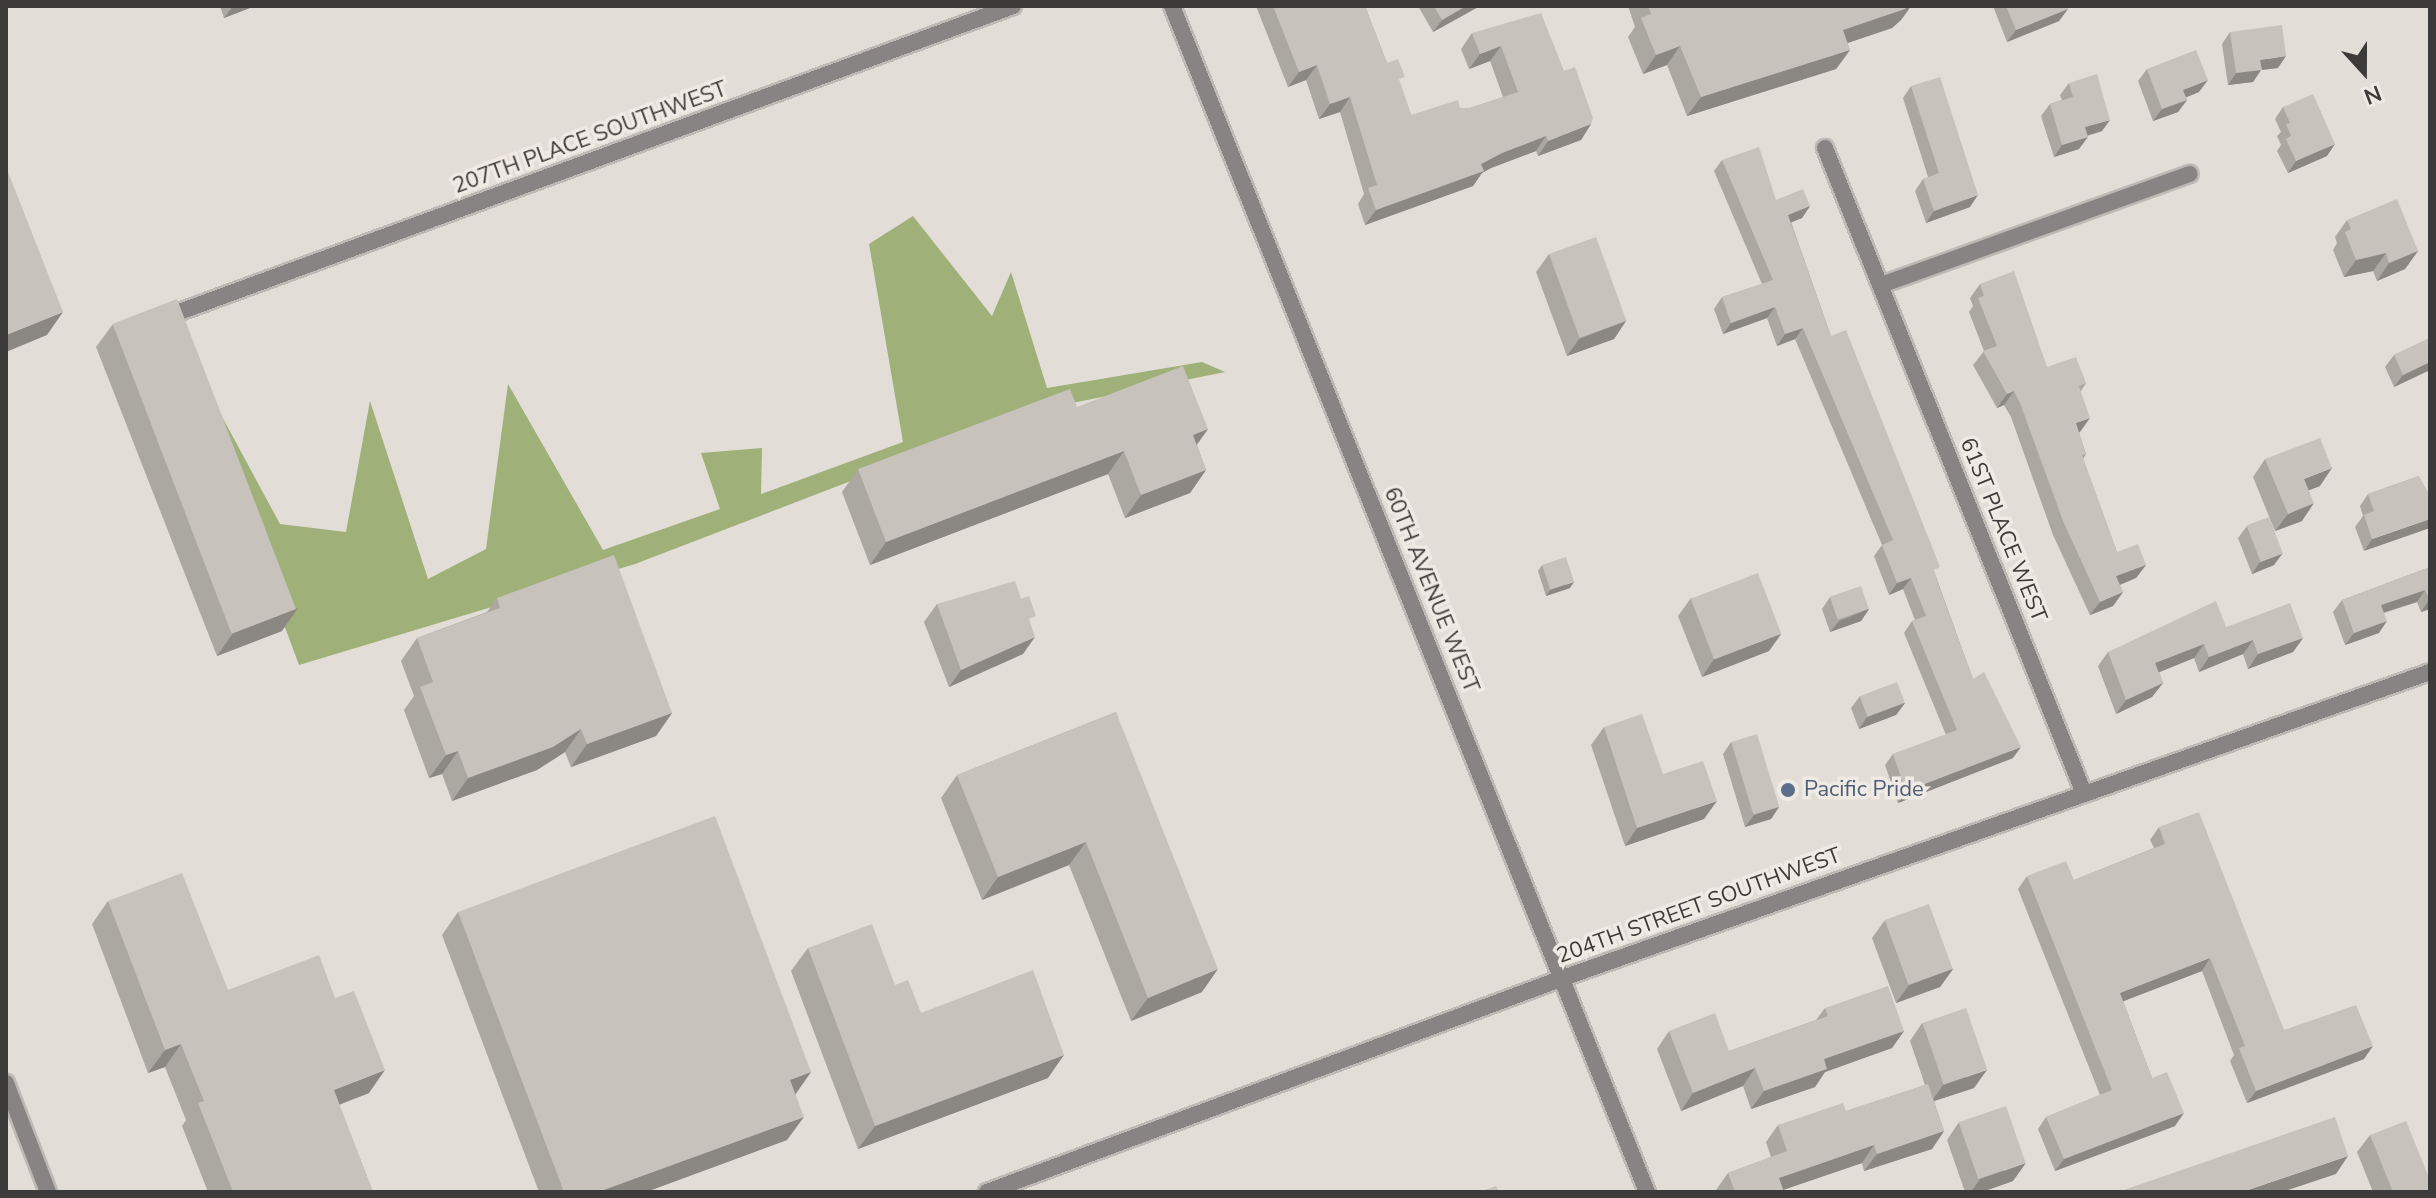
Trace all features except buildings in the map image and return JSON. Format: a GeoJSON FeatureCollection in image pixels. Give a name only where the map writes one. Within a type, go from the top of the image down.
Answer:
{"type":"FeatureCollection","features":[{"type":"Feature","properties":{"kind":"street","name":"207TH PLACE SOUTHWEST"},"geometry":{"type":"LineString","coordinates":[[182,311],[1013,6]]}},
{"type":"Feature","properties":{"kind":"street","name":"60TH AVENUE WEST"},"geometry":{"type":"LineString","coordinates":[[1172,6],[1647,1192]]}},
{"type":"Feature","properties":{"kind":"street","name":"61ST PLACE WEST"},"geometry":{"type":"LineString","coordinates":[[1825,148],[2083,791]]}},
{"type":"Feature","properties":{"kind":"street"},"geometry":{"type":"LineString","coordinates":[[1881,285],[2190,174]]}},
{"type":"Feature","properties":{"kind":"street","name":"204TH STREET SOUTHWEST"},"geometry":{"type":"LineString","coordinates":[[987,1192],[1563,978],[2083,791],[2430,672]]}},
{"type":"Feature","properties":{"kind":"street"},"geometry":{"type":"LineString","coordinates":[[6,1083],[48,1192]]}},
{"type":"Feature","properties":{"kind":"green space"},"geometry":{"type":"Polygon","coordinates":[[[913,216],[992,316],[1011,272],[1047,388],[1202,362],[1225,372],[1033,411],[635,564],[299,665],[174,328],[280,524],[346,532],[370,401],[428,579],[486,549],[508,384],[603,550],[720,509],[701,453],[762,448],[761,494],[903,442],[869,244],[913,216]]]}},
{"type":"Feature","properties":{"kind":"place","name":"Pacific Pride"},"geometry":{"type":"Point","coordinates":[1788,790]}}]}
